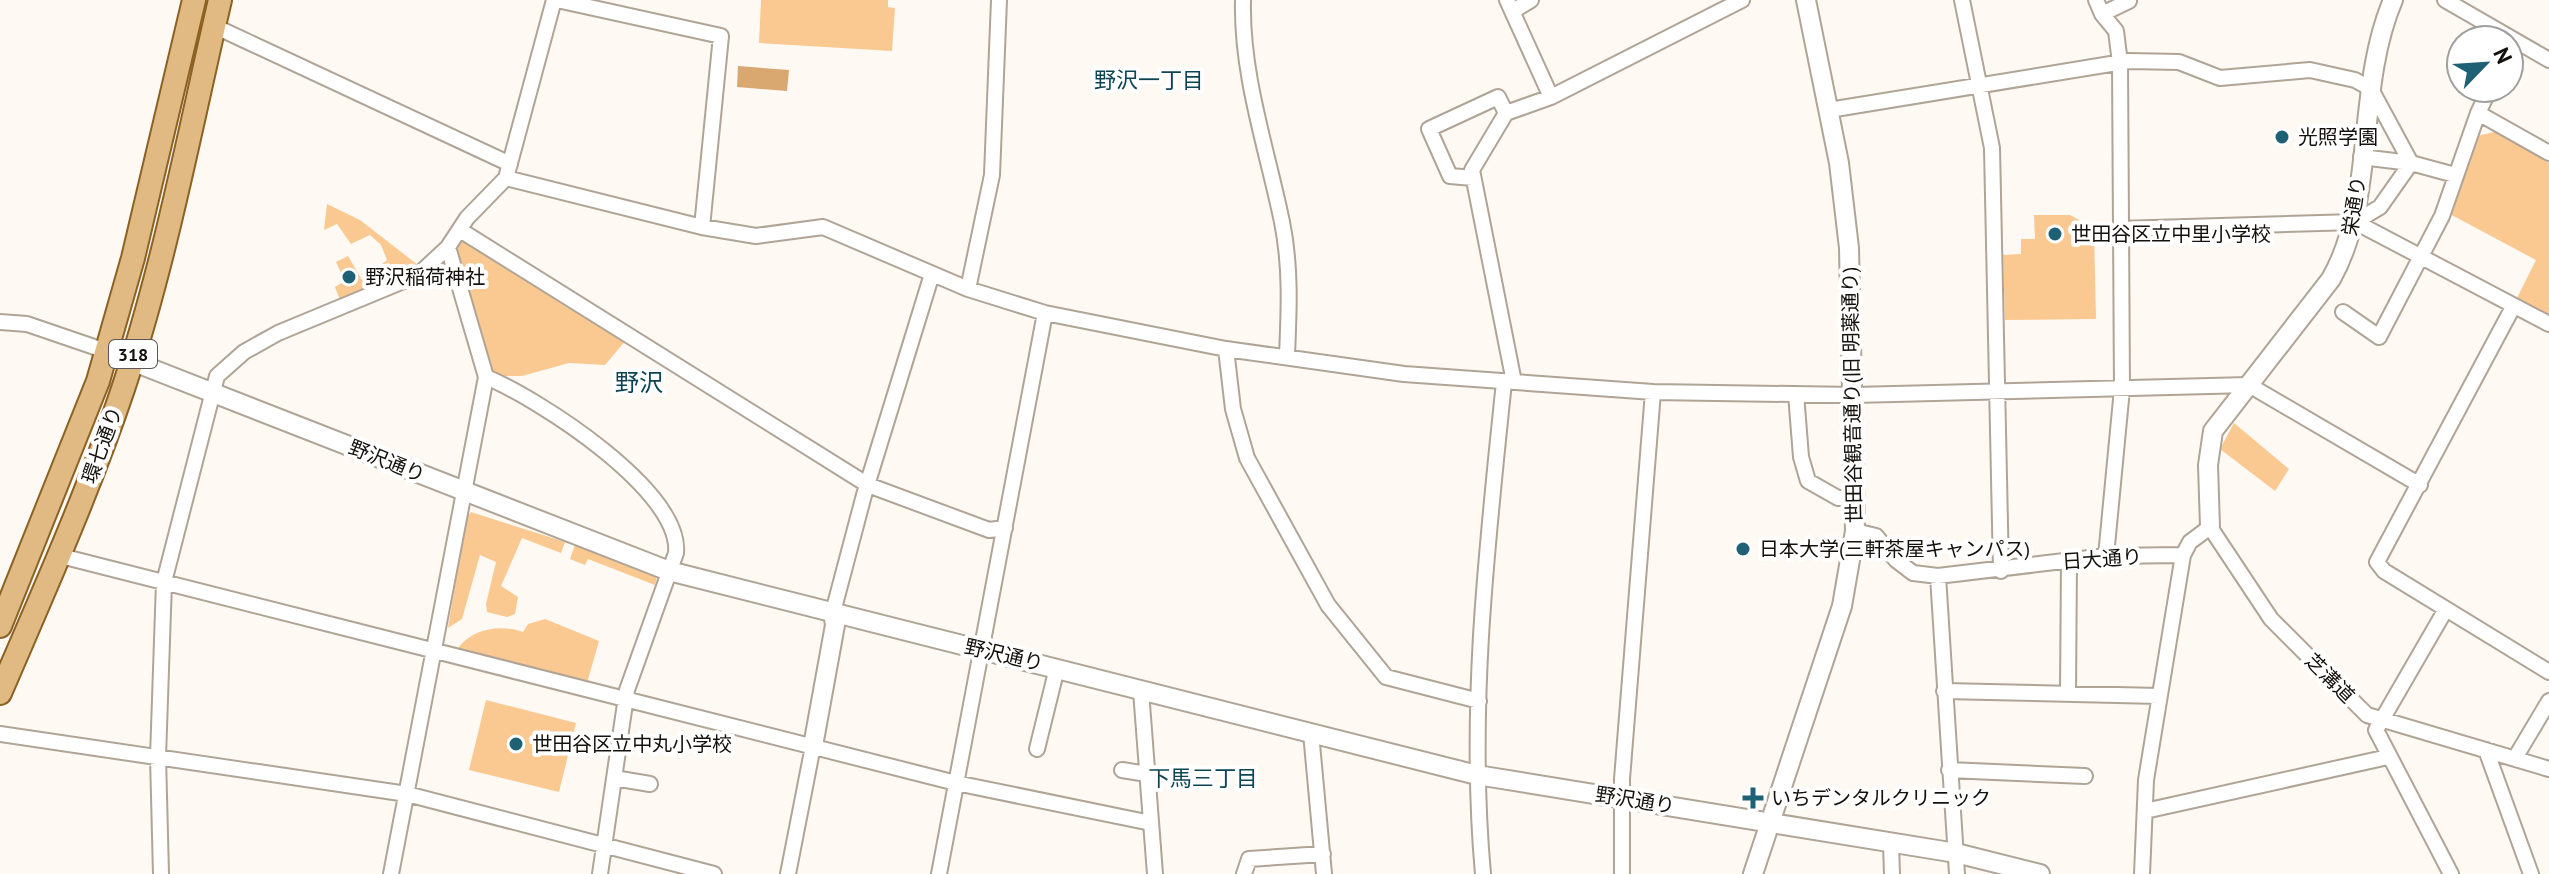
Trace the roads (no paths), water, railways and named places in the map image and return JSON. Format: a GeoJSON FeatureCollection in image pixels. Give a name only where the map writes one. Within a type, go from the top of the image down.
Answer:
{"type":"FeatureCollection","features":[{"type":"Feature","properties":{"kind":"main road","name":"環七通り"},"geometry":{"type":"LineString","coordinates":[[0,693],[61,556],[131,361],[220,0]]}},
{"type":"Feature","properties":{"kind":"main road","name":"環七通り"},"geometry":{"type":"LineString","coordinates":[[0,626],[98,381],[133,258],[191,1]]}},
{"type":"Feature","properties":{"kind":"street"},"geometry":{"type":"LineString","coordinates":[[161,874],[158,757],[164,582],[217,376],[244,352],[278,333],[418,275],[448,247],[508,171],[555,0],[721,36],[702,227]]}},
{"type":"Feature","properties":{"kind":"street"},"geometry":{"type":"LineString","coordinates":[[968,289],[992,175],[999,0]]}},
{"type":"Feature","properties":{"kind":"street"},"geometry":{"type":"LineString","coordinates":[[1243,0],[1242,34],[1282,220],[1290,281],[1287,355]]}},
{"type":"Feature","properties":{"kind":"street"},"geometry":{"type":"LineString","coordinates":[[1531,0],[1510,6],[1551,97]]}},
{"type":"Feature","properties":{"kind":"street"},"geometry":{"type":"LineString","coordinates":[[1483,874],[1477,775],[1481,601],[1509,382],[1488,241],[1472,170],[1506,113],[1551,97],[1742,0]]}},
{"type":"Feature","properties":{"kind":"street","name":"世田谷観音通り(旧 明薬通り)"},"geometry":{"type":"LineString","coordinates":[[1753,874],[1842,606],[1855,531],[1849,248],[1829,110],[1806,0]]}},
{"type":"Feature","properties":{"kind":"street"},"geometry":{"type":"LineString","coordinates":[[1962,0],[1992,148],[2001,571]]}},
{"type":"Feature","properties":{"kind":"street","name":"栄通り"},"geometry":{"type":"LineString","coordinates":[[2210,527],[2208,465],[2213,431],[2331,279],[2345,253],[2355,222],[2377,50],[2393,0]]}},
{"type":"Feature","properties":{"kind":"street"},"geometry":{"type":"LineString","coordinates":[[2445,0],[2481,24]]}},
{"type":"Feature","properties":{"kind":"street"},"geometry":{"type":"LineString","coordinates":[[2106,556],[2122,389],[2120,63],[2116,31],[2099,7],[2129,1]]}},
{"type":"Feature","properties":{"kind":"street"},"geometry":{"type":"LineString","coordinates":[[214,26],[508,171],[702,227],[756,236],[814,225],[968,289],[1045,313],[1226,349],[1287,355],[1404,374],[1653,392],[1854,395],[2249,385],[2420,485]]}},
{"type":"Feature","properties":{"kind":"street"},"geometry":{"type":"LineString","coordinates":[[2525,50],[2549,60]]}},
{"type":"Feature","properties":{"kind":"street"},"geometry":{"type":"LineString","coordinates":[[1829,110],[2120,63],[2179,62],[2220,78],[2310,70],[2355,80],[2371,89],[2411,163]]}},
{"type":"Feature","properties":{"kind":"street"},"geometry":{"type":"LineString","coordinates":[[1473,178],[1450,176],[1429,129],[1498,97],[1506,113]]}},
{"type":"Feature","properties":{"kind":"street"},"geometry":{"type":"LineString","coordinates":[[2343,312],[2379,337],[2423,258],[2482,104]]}},
{"type":"Feature","properties":{"kind":"street"},"geometry":{"type":"LineString","coordinates":[[2478,113],[2549,153]]}},
{"type":"Feature","properties":{"kind":"street"},"geometry":{"type":"LineString","coordinates":[[2361,157],[2411,163],[2455,175]]}},
{"type":"Feature","properties":{"kind":"street"},"geometry":{"type":"LineString","coordinates":[[2119,229],[2355,222],[2380,207],[2411,163]]}},
{"type":"Feature","properties":{"kind":"street"},"geometry":{"type":"LineString","coordinates":[[2355,222],[2549,324]]}},
{"type":"Feature","properties":{"kind":"street"},"geometry":{"type":"LineString","coordinates":[[460,230],[868,485],[989,530],[1005,528]]}},
{"type":"Feature","properties":{"kind":"street"},"geometry":{"type":"LineString","coordinates":[[391,874],[486,377],[448,247]]}},
{"type":"Feature","properties":{"kind":"street"},"geometry":{"type":"LineString","coordinates":[[788,874],[835,625],[833,612],[932,274]]}},
{"type":"Feature","properties":{"kind":"street"},"geometry":{"type":"LineString","coordinates":[[2513,307],[2459,403],[2420,485],[2377,562],[2384,571],[2549,672]]}},
{"type":"Feature","properties":{"kind":"street"},"geometry":{"type":"LineString","coordinates":[[939,874],[1045,313]]}},
{"type":"Feature","properties":{"kind":"street","name":"野沢通り"},"geometry":{"type":"LineString","coordinates":[[0,322],[27,324],[106,351],[669,571],[1477,775],[1956,853],[2040,874]]}},
{"type":"Feature","properties":{"kind":"street"},"geometry":{"type":"LineString","coordinates":[[1226,349],[1233,409],[1247,458],[1328,605],[1386,677],[1479,701]]}},
{"type":"Feature","properties":{"kind":"street"},"geometry":{"type":"LineString","coordinates":[[486,377],[558,417],[628,472],[650,495],[678,537],[625,698],[600,874]]}},
{"type":"Feature","properties":{"kind":"street"},"geometry":{"type":"LineString","coordinates":[[1622,874],[1621,798],[1653,392]]}},
{"type":"Feature","properties":{"kind":"street"},"geometry":{"type":"LineString","coordinates":[[1796,394],[1801,457],[1808,481],[1838,498],[1854,498]]}},
{"type":"Feature","properties":{"kind":"street"},"geometry":{"type":"LineString","coordinates":[[2142,874],[2145,811],[2159,696],[2183,555],[2190,542],[2210,527]]}},
{"type":"Feature","properties":{"kind":"street","name":"芝溝道"},"geometry":{"type":"LineString","coordinates":[[2210,527],[2271,619],[2367,715],[2549,769]]}},
{"type":"Feature","properties":{"kind":"street","name":"日大通り"},"geometry":{"type":"LineString","coordinates":[[1855,531],[1876,536],[1896,560],[1913,573],[1938,576],[2001,571],[2106,556],[2183,555]]}},
{"type":"Feature","properties":{"kind":"street"},"geometry":{"type":"LineString","coordinates":[[61,556],[956,783],[1151,823]]}},
{"type":"Feature","properties":{"kind":"street"},"geometry":{"type":"LineString","coordinates":[[2068,692],[2069,560]]}},
{"type":"Feature","properties":{"kind":"street"},"geometry":{"type":"LineString","coordinates":[[1938,576],[1957,874]]}},
{"type":"Feature","properties":{"kind":"street"},"geometry":{"type":"LineString","coordinates":[[2446,609],[2376,730],[2451,874]]}},
{"type":"Feature","properties":{"kind":"street"},"geometry":{"type":"LineString","coordinates":[[1037,749],[1057,668]]}},
{"type":"Feature","properties":{"kind":"street"},"geometry":{"type":"LineString","coordinates":[[1141,691],[1155,874]]}},
{"type":"Feature","properties":{"kind":"street"},"geometry":{"type":"LineString","coordinates":[[1944,691],[2159,696]]}},
{"type":"Feature","properties":{"kind":"street"},"geometry":{"type":"LineString","coordinates":[[2515,758],[2549,701]]}},
{"type":"Feature","properties":{"kind":"street"},"geometry":{"type":"LineString","coordinates":[[1311,733],[1324,874]]}},
{"type":"Feature","properties":{"kind":"street"},"geometry":{"type":"LineString","coordinates":[[0,734],[407,794],[714,874]]}},
{"type":"Feature","properties":{"kind":"street"},"geometry":{"type":"LineString","coordinates":[[2486,750],[2531,874]]}},
{"type":"Feature","properties":{"kind":"street"},"geometry":{"type":"LineString","coordinates":[[2145,811],[2388,757]]}},
{"type":"Feature","properties":{"kind":"street"},"geometry":{"type":"LineString","coordinates":[[1122,770],[1147,774]]}},
{"type":"Feature","properties":{"kind":"street"},"geometry":{"type":"LineString","coordinates":[[1949,770],[2085,776]]}},
{"type":"Feature","properties":{"kind":"street"},"geometry":{"type":"LineString","coordinates":[[614,778],[650,784]]}},
{"type":"Feature","properties":{"kind":"street"},"geometry":{"type":"LineString","coordinates":[[1891,844],[1892,874]]}},
{"type":"Feature","properties":{"kind":"street"},"geometry":{"type":"LineString","coordinates":[[1244,874],[1249,859],[1323,854]]}},
{"type":"Feature","properties":{"kind":"place","name":"光照学園"},"geometry":{"type":"Point","coordinates":[2282,137]}},
{"type":"Feature","properties":{"kind":"place","name":"世田谷区立中里小学校"},"geometry":{"type":"Point","coordinates":[2055,234]}},
{"type":"Feature","properties":{"kind":"place","name":"野沢稲荷神社"},"geometry":{"type":"Point","coordinates":[349,277]}},
{"type":"Feature","properties":{"kind":"place","name":"日本大学(三軒茶屋キャンパス)"},"geometry":{"type":"Point","coordinates":[1743,549]}},
{"type":"Feature","properties":{"kind":"place","name":"世田谷区立中丸小学校"},"geometry":{"type":"Point","coordinates":[516,744]}},
{"type":"Feature","properties":{"kind":"place","name":"いちデンタルクリニック"},"geometry":{"type":"Point","coordinates":[1753,798]}},
{"type":"Feature","properties":{"kind":"district","name":"野沢一丁目"},"geometry":{"type":"Point","coordinates":[1149,80]}},
{"type":"Feature","properties":{"kind":"district","name":"野沢"},"geometry":{"type":"Point","coordinates":[639,382]}},
{"type":"Feature","properties":{"kind":"district","name":"下馬三丁目"},"geometry":{"type":"Point","coordinates":[1203,778]}}]}
